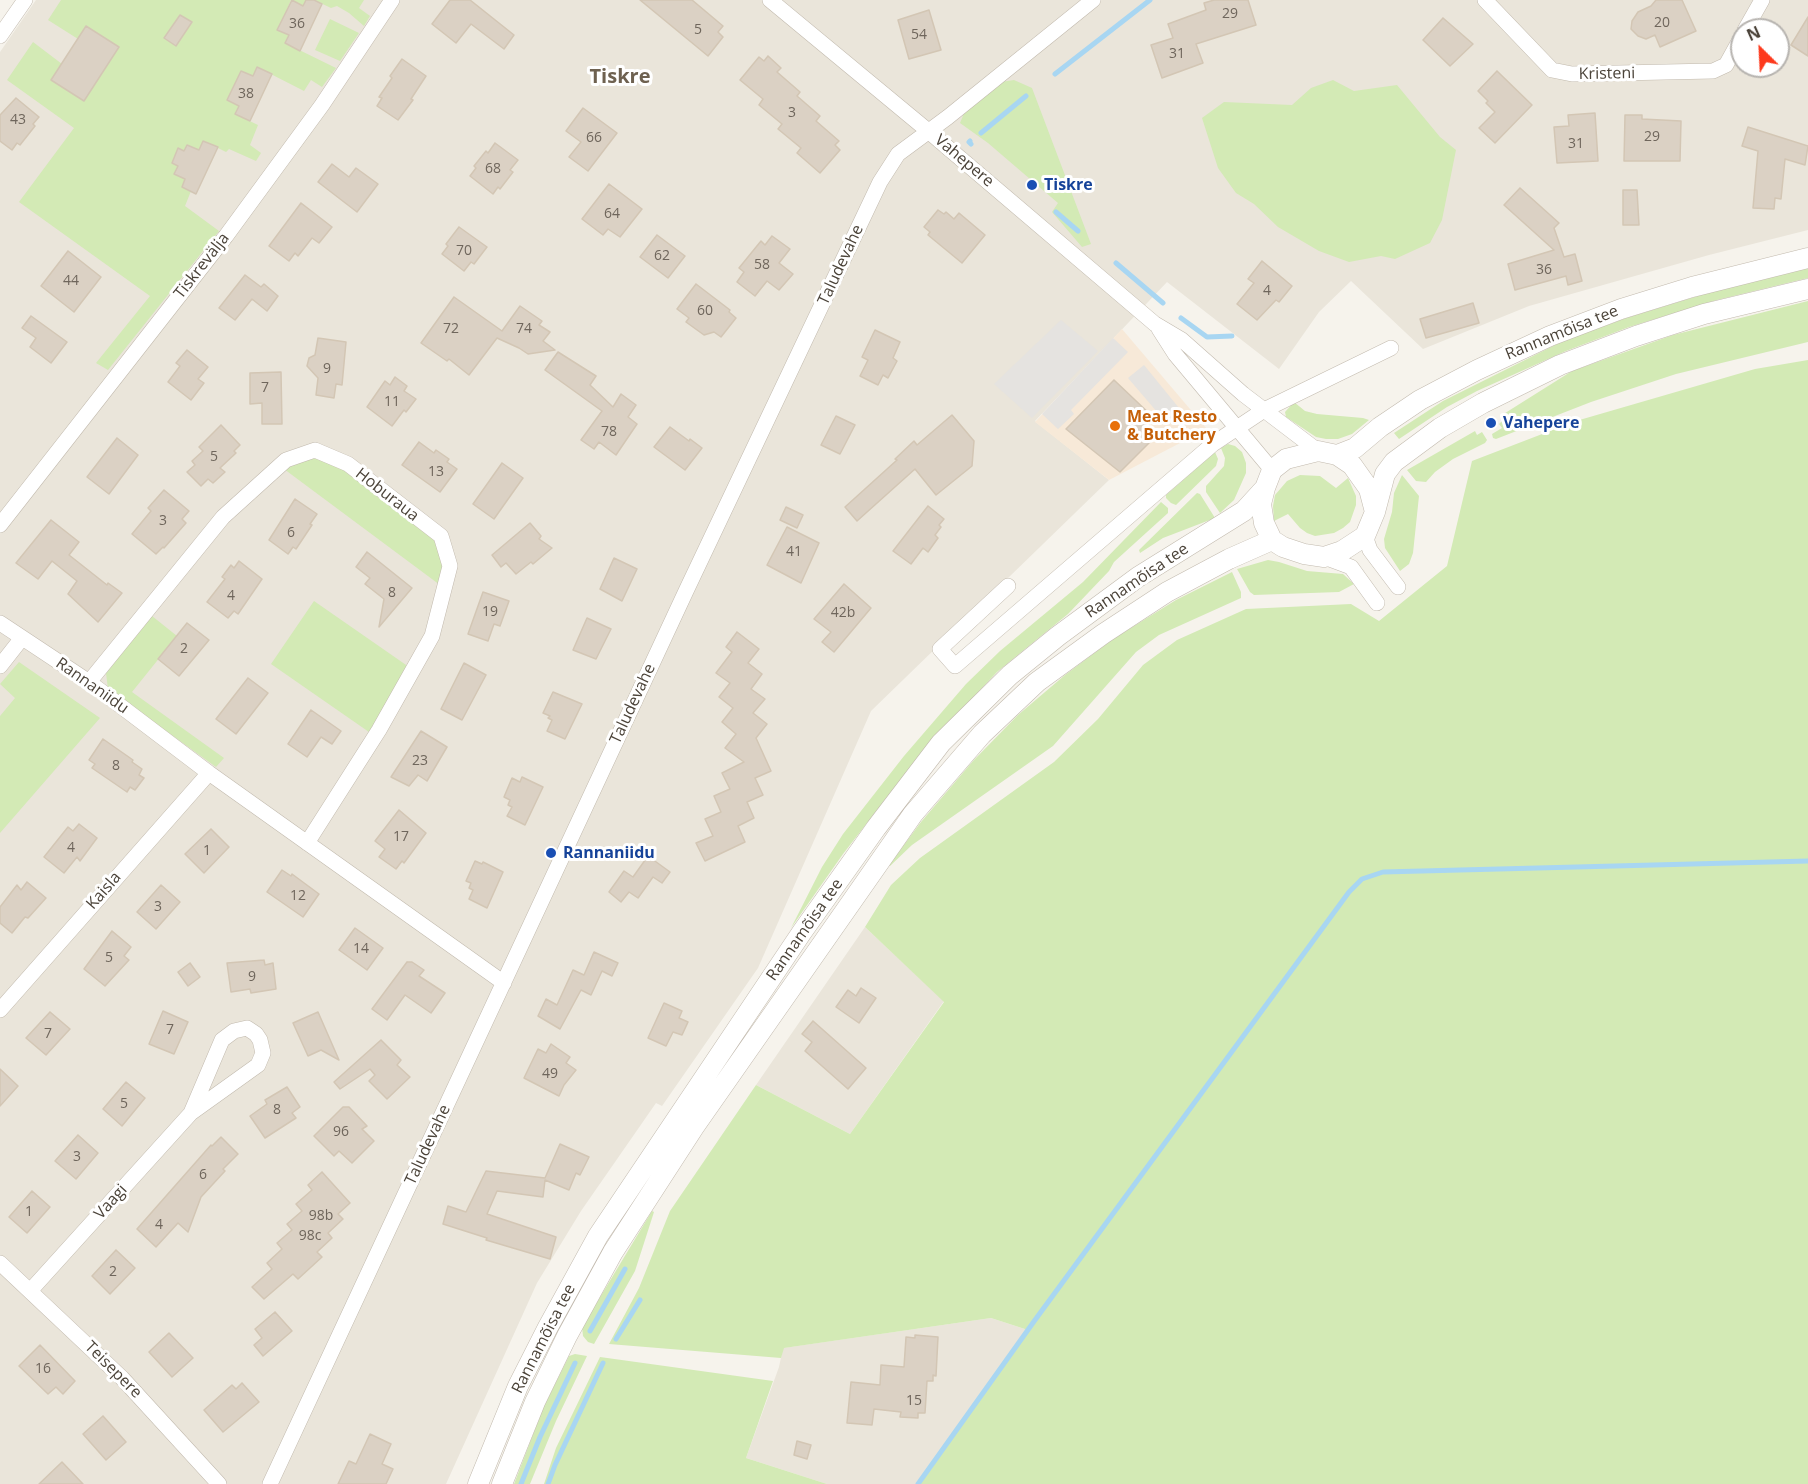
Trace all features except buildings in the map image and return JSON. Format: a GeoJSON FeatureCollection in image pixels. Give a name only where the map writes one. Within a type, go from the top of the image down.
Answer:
{"type":"FeatureCollection","features":[{"type":"Feature","properties":{"kind":"street"},"geometry":{"type":"LineString","coordinates":[[0,36],[25,0]]}},
{"type":"Feature","properties":{"kind":"street","name":"Tiskrevälja"},"geometry":{"type":"LineString","coordinates":[[0,525],[226,236],[322,105],[393,0]]}},
{"type":"Feature","properties":{"kind":"street","name":"Vahepere"},"geometry":{"type":"LineString","coordinates":[[770,0],[1155,324],[1182,340],[1264,410],[1328,453]]}},
{"type":"Feature","properties":{"kind":"street","name":"Taludevahe"},"geometry":{"type":"LineString","coordinates":[[270,1484],[676,612],[880,182],[898,154],[927,130],[948,117],[1093,0]]}},
{"type":"Feature","properties":{"kind":"street","name":"Kristeni"},"geometry":{"type":"LineString","coordinates":[[1485,0],[1552,70],[1572,74],[1713,71],[1726,65],[1730,58]]}},
{"type":"Feature","properties":{"kind":"street"},"geometry":{"type":"LineString","coordinates":[[1752,18],[1762,0]]}},
{"type":"Feature","properties":{"kind":"street","name":"Rannamõisa tee"},"geometry":{"type":"LineString","coordinates":[[1328,453],[1355,448],[1380,427],[1420,400],[1550,336],[1621,309],[1692,287],[1808,258]]}},
{"type":"Feature","properties":{"kind":"street","name":"Rannamõisa tee"},"geometry":{"type":"LineString","coordinates":[[1375,512],[1385,474],[1394,462],[1440,429],[1519,383],[1636,336],[1704,314],[1808,288]]}},
{"type":"Feature","properties":{"kind":"street","name":"Vahepere"},"geometry":{"type":"LineString","coordinates":[[1155,324],[1175,354],[1236,429],[1268,479]]}},
{"type":"Feature","properties":{"kind":"street"},"geometry":{"type":"LineString","coordinates":[[1008,586],[940,649],[955,666],[1213,444],[1264,410],[1391,348]]}},
{"type":"Feature","properties":{"kind":"street","name":"Hoburaua"},"geometry":{"type":"LineString","coordinates":[[89,682],[223,517],[286,460],[315,450],[348,464],[441,536],[450,566],[432,636],[379,730],[307,843]]}},
{"type":"Feature","properties":{"kind":"street"},"geometry":{"type":"LineString","coordinates":[[1324,556],[1342,551],[1365,536],[1375,512],[1369,489],[1362,476],[1352,465],[1328,453],[1286,459],[1268,479],[1262,504],[1264,523],[1272,540],[1294,551],[1324,556],[1351,567],[1377,603]]}},
{"type":"Feature","properties":{"kind":"street","name":"Rannamõisa tee"},"geometry":{"type":"LineString","coordinates":[[478,1484],[518,1386],[598,1236],[802,932],[876,828],[942,743],[1010,675],[1058,636],[1138,577],[1244,511],[1268,479]]}},
{"type":"Feature","properties":{"kind":"street"},"geometry":{"type":"LineString","coordinates":[[1365,536],[1370,550],[1398,587]]}},
{"type":"Feature","properties":{"kind":"street","name":"Rannamõisa tee"},"geometry":{"type":"LineString","coordinates":[[502,1484],[540,1392],[567,1336],[613,1252],[694,1127],[913,814],[981,734],[1037,682],[1103,634],[1167,592],[1229,559],[1272,540]]}},
{"type":"Feature","properties":{"kind":"street","name":"Rannaniidu"},"geometry":{"type":"LineString","coordinates":[[0,623],[89,682],[209,772],[504,983]]}},
{"type":"Feature","properties":{"kind":"street"},"geometry":{"type":"LineString","coordinates":[[0,666],[22,638]]}},
{"type":"Feature","properties":{"kind":"street","name":"Kaisla"},"geometry":{"type":"LineString","coordinates":[[0,1010],[209,772]]}},
{"type":"Feature","properties":{"kind":"street","name":"Vaagi"},"geometry":{"type":"LineString","coordinates":[[30,1291],[191,1113],[258,1065],[263,1053],[256,1034],[247,1028],[234,1031],[222,1040],[191,1113]]}},
{"type":"Feature","properties":{"kind":"street","name":"Teisepere"},"geometry":{"type":"LineString","coordinates":[[0,1263],[122,1378],[219,1484]]}},
{"type":"Feature","properties":{"kind":"shaded area"},"geometry":{"type":"Polygon","coordinates":[[[36,0],[1808,0],[1808,230],[1709,255],[1529,306],[1423,349],[1351,281],[1319,312],[1279,369],[1167,282],[1035,421],[1109,480],[871,711],[758,968],[662,1106],[656,1103],[581,1211],[537,1283],[446,1484],[0,1484],[0,52],[36,0]]]}},
{"type":"Feature","properties":{"kind":"shaded area"},"geometry":{"type":"Polygon","coordinates":[[[1061,320],[1098,351],[1032,418],[994,384],[1061,320]]]}},
{"type":"Feature","properties":{"kind":"shaded area"},"geometry":{"type":"Polygon","coordinates":[[[1122,329],[1207,429],[1109,480],[1035,422],[1122,329]]]}},
{"type":"Feature","properties":{"kind":"shaded area"},"geometry":{"type":"Polygon","coordinates":[[[1113,338],[1128,352],[1071,410],[1074,414],[1058,429],[1042,414],[1113,338]]]}},
{"type":"Feature","properties":{"kind":"shaded area"},"geometry":{"type":"Polygon","coordinates":[[[1144,365],[1179,408],[1164,420],[1128,378],[1144,365]]]}},
{"type":"Feature","properties":{"kind":"shaded area"},"geometry":{"type":"Polygon","coordinates":[[[865,927],[944,1001],[850,1134],[756,1085],[865,927]]]}},
{"type":"Feature","properties":{"kind":"shaded area"},"geometry":{"type":"Polygon","coordinates":[[[991,1318],[1028,1330],[918,1484],[827,1484],[746,1458],[779,1367],[783,1348],[991,1318]]]}},
{"type":"Feature","properties":{"kind":"green space"},"geometry":{"type":"Polygon","coordinates":[[[61,0],[291,0],[278,30],[289,35],[285,43],[336,68],[322,87],[311,80],[304,91],[257,67],[253,76],[241,71],[227,100],[239,106],[235,114],[258,125],[250,145],[261,153],[256,161],[229,149],[226,152],[204,141],[199,150],[187,145],[184,151],[178,149],[172,163],[178,166],[174,174],[185,179],[182,187],[191,191],[185,206],[219,231],[108,370],[96,363],[150,296],[19,202],[74,128],[7,80],[33,42],[62,64],[52,80],[84,101],[78,39],[48,20],[61,0]],[[180,15],[165,38],[176,46],[192,22],[180,15]]]}},
{"type":"Feature","properties":{"kind":"green space"},"geometry":{"type":"Polygon","coordinates":[[[291,0],[306,0],[303,6],[291,0]]]}},
{"type":"Feature","properties":{"kind":"green space"},"geometry":{"type":"Polygon","coordinates":[[[314,0],[364,0],[359,8],[370,16],[364,26],[337,6],[331,8],[314,0]]]}},
{"type":"Feature","properties":{"kind":"green space"},"geometry":{"type":"Polygon","coordinates":[[[330,19],[359,33],[340,61],[315,50],[330,19]]]}},
{"type":"Feature","properties":{"kind":"green space"},"geometry":{"type":"Polygon","coordinates":[[[1014,80],[1032,88],[1091,244],[1082,247],[1052,212],[1058,203],[988,143],[960,123],[965,111],[1001,82],[1014,80]]]}},
{"type":"Feature","properties":{"kind":"green space"},"geometry":{"type":"Polygon","coordinates":[[[1333,80],[1354,91],[1397,85],[1440,137],[1456,150],[1442,220],[1430,243],[1395,259],[1381,256],[1349,262],[1319,251],[1278,227],[1254,204],[1236,193],[1218,168],[1202,118],[1224,102],[1292,105],[1311,88],[1333,80]]]}},
{"type":"Feature","properties":{"kind":"green space"},"geometry":{"type":"Polygon","coordinates":[[[1808,268],[1808,278],[1717,300],[1629,327],[1566,351],[1477,391],[1447,407],[1399,439],[1394,433],[1443,401],[1561,342],[1626,318],[1714,291],[1808,268]]]}},
{"type":"Feature","properties":{"kind":"green space"},"geometry":{"type":"Polygon","coordinates":[[[1808,301],[1808,342],[1676,374],[1591,402],[1496,439],[1493,438],[1492,434],[1502,428],[1499,424],[1504,419],[1502,415],[1572,371],[1673,335],[1808,301]]]}},
{"type":"Feature","properties":{"kind":"green space"},"geometry":{"type":"Polygon","coordinates":[[[1808,360],[1808,1484],[918,1484],[1028,1330],[991,1318],[784,1348],[781,1358],[609,1344],[639,1288],[670,1211],[756,1085],[850,1134],[944,1002],[865,927],[891,885],[920,858],[1054,762],[1098,719],[1143,665],[1177,640],[1246,609],[1351,604],[1379,621],[1447,566],[1472,461],[1576,421],[1755,369],[1808,360]]]}},
{"type":"Feature","properties":{"kind":"green space"},"geometry":{"type":"Polygon","coordinates":[[[1294,402],[1305,411],[1317,414],[1369,420],[1352,434],[1338,439],[1316,437],[1286,417],[1285,412],[1294,402]]]}},
{"type":"Feature","properties":{"kind":"green space"},"geometry":{"type":"Polygon","coordinates":[[[1475,431],[1477,435],[1482,432],[1487,440],[1485,443],[1453,459],[1426,482],[1416,481],[1407,470],[1475,431]]]}},
{"type":"Feature","properties":{"kind":"green space"},"geometry":{"type":"Polygon","coordinates":[[[1228,444],[1242,452],[1246,463],[1246,473],[1234,500],[1220,513],[1206,492],[1206,486],[1224,466],[1225,458],[1221,448],[1228,444]]]}},
{"type":"Feature","properties":{"kind":"green space"},"geometry":{"type":"Polygon","coordinates":[[[1215,452],[1218,459],[1216,466],[1176,505],[1171,503],[1166,495],[1215,452]]]}},
{"type":"Feature","properties":{"kind":"green space"},"geometry":{"type":"Polygon","coordinates":[[[315,457],[338,464],[430,535],[441,550],[443,572],[440,585],[284,469],[315,457]]]}},
{"type":"Feature","properties":{"kind":"green space"},"geometry":{"type":"Polygon","coordinates":[[[1300,475],[1320,476],[1336,488],[1348,478],[1356,496],[1356,505],[1350,522],[1334,533],[1315,536],[1300,528],[1288,514],[1274,521],[1275,495],[1287,481],[1300,475]]]}},
{"type":"Feature","properties":{"kind":"green space"},"geometry":{"type":"Polygon","coordinates":[[[1402,475],[1419,496],[1413,553],[1409,564],[1400,571],[1385,548],[1384,539],[1392,512],[1394,493],[1402,475]]]}},
{"type":"Feature","properties":{"kind":"green space"},"geometry":{"type":"Polygon","coordinates":[[[1197,493],[1200,494],[1215,518],[1163,538],[1140,553],[1139,550],[1197,493]]]}},
{"type":"Feature","properties":{"kind":"green space"},"geometry":{"type":"Polygon","coordinates":[[[1161,502],[1168,508],[1168,513],[1114,562],[1109,571],[1068,614],[997,672],[922,752],[843,854],[791,928],[822,867],[843,834],[904,756],[966,684],[1000,651],[1083,582],[1161,502]]]}},
{"type":"Feature","properties":{"kind":"green space"},"geometry":{"type":"Polygon","coordinates":[[[1268,560],[1307,571],[1343,574],[1354,584],[1339,592],[1254,595],[1237,569],[1268,560]]]}},
{"type":"Feature","properties":{"kind":"green space"},"geometry":{"type":"Polygon","coordinates":[[[1232,572],[1241,592],[1241,598],[1159,635],[1136,652],[1053,746],[912,845],[889,865],[921,822],[973,761],[1018,715],[1065,675],[1113,639],[1176,600],[1232,572]]]}},
{"type":"Feature","properties":{"kind":"green space"},"geometry":{"type":"Polygon","coordinates":[[[314,601],[409,667],[369,732],[271,664],[314,601]]]}},
{"type":"Feature","properties":{"kind":"green space"},"geometry":{"type":"Polygon","coordinates":[[[152,616],[177,636],[132,692],[224,758],[216,767],[108,689],[106,673],[152,616]]]}},
{"type":"Feature","properties":{"kind":"green space"},"geometry":{"type":"Polygon","coordinates":[[[19,662],[100,718],[0,833],[0,716],[15,698],[0,684],[19,662]]]}},
{"type":"Feature","properties":{"kind":"green space"},"geometry":{"type":"Polygon","coordinates":[[[652,1211],[654,1212],[635,1271],[594,1344],[588,1342],[583,1336],[582,1327],[652,1211]]]}},
{"type":"Feature","properties":{"kind":"green space"},"geometry":{"type":"Polygon","coordinates":[[[575,1354],[587,1356],[556,1421],[530,1484],[514,1484],[544,1406],[569,1356],[575,1354]]]}},
{"type":"Feature","properties":{"kind":"green space"},"geometry":{"type":"Polygon","coordinates":[[[600,1357],[773,1381],[746,1458],[827,1484],[544,1484],[556,1448],[600,1357]]]}},
{"type":"Feature","properties":{"kind":"waterway"},"geometry":{"type":"LineString","coordinates":[[1055,74],[1150,0]]}},
{"type":"Feature","properties":{"kind":"waterway"},"geometry":{"type":"LineString","coordinates":[[981,133],[1026,96]]}},
{"type":"Feature","properties":{"kind":"waterway"},"geometry":{"type":"LineString","coordinates":[[970,141],[971,144]]}},
{"type":"Feature","properties":{"kind":"waterway"},"geometry":{"type":"LineString","coordinates":[[1056,212],[1078,231]]}},
{"type":"Feature","properties":{"kind":"waterway"},"geometry":{"type":"LineString","coordinates":[[1116,263],[1163,303]]}},
{"type":"Feature","properties":{"kind":"waterway"},"geometry":{"type":"LineString","coordinates":[[1181,318],[1207,337],[1232,336]]}},
{"type":"Feature","properties":{"kind":"waterway"},"geometry":{"type":"LineString","coordinates":[[918,1484],[1035,1320],[1349,892],[1362,879],[1383,872],[1808,861]]}},
{"type":"Feature","properties":{"kind":"waterway"},"geometry":{"type":"LineString","coordinates":[[590,1331],[625,1269]]}},
{"type":"Feature","properties":{"kind":"waterway"},"geometry":{"type":"LineString","coordinates":[[616,1339],[640,1300]]}},
{"type":"Feature","properties":{"kind":"waterway"},"geometry":{"type":"LineString","coordinates":[[521,1484],[540,1437],[575,1363]]}},
{"type":"Feature","properties":{"kind":"waterway"},"geometry":{"type":"LineString","coordinates":[[548,1484],[603,1363]]}},
{"type":"Feature","properties":{"kind":"place","name":"Tiskre"},"geometry":{"type":"Point","coordinates":[1032,185]}},
{"type":"Feature","properties":{"kind":"place","name":"Vahepere"},"geometry":{"type":"Point","coordinates":[1491,423]}},
{"type":"Feature","properties":{"kind":"place","name":"Meat Resto & Butchery"},"geometry":{"type":"Point","coordinates":[1115,426]}},
{"type":"Feature","properties":{"kind":"place","name":"Rannaniidu"},"geometry":{"type":"Point","coordinates":[551,853]}},
{"type":"Feature","properties":{"kind":"district","name":"Tiskre"},"geometry":{"type":"Point","coordinates":[620,77]}}]}
